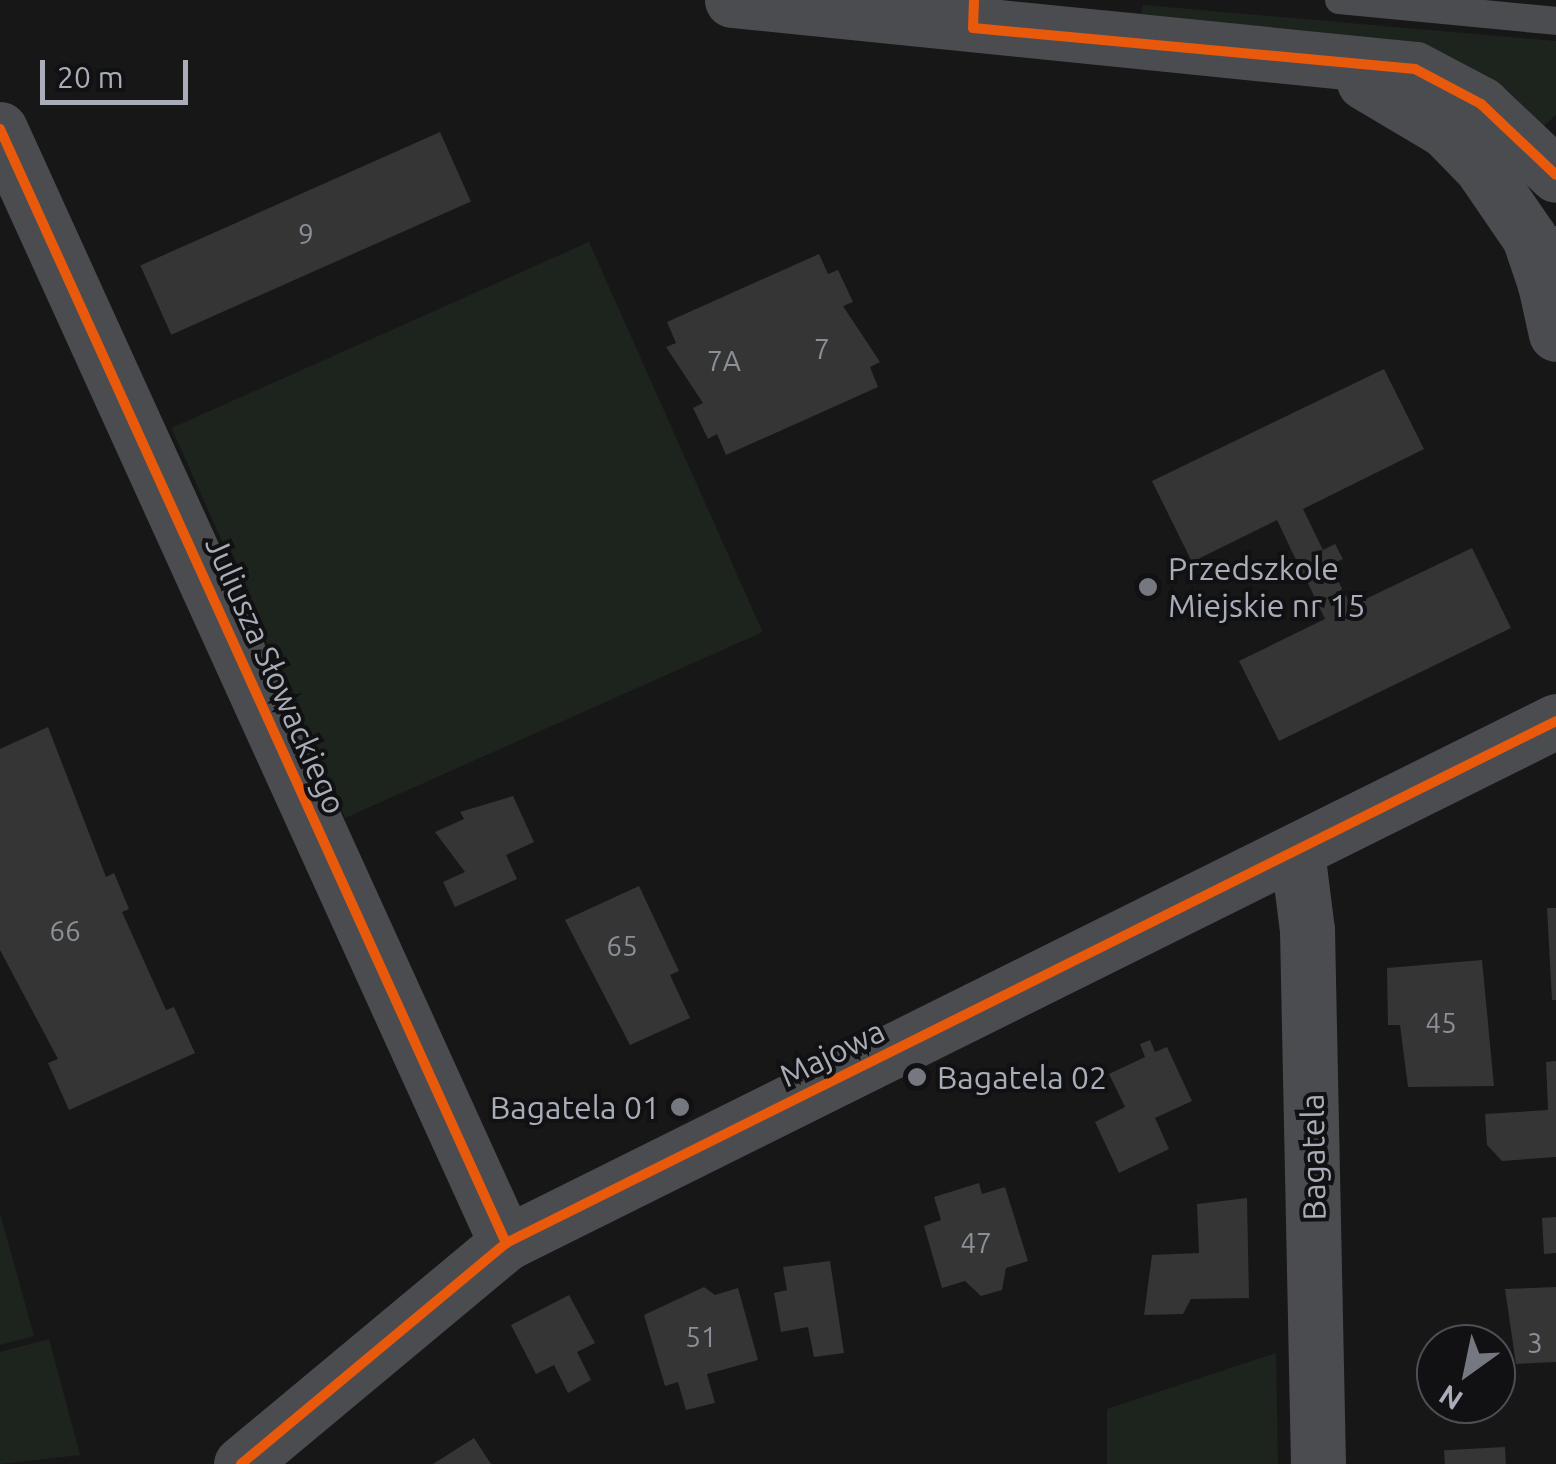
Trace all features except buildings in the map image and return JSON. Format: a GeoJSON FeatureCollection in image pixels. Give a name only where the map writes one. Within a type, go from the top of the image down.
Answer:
{"type":"FeatureCollection","features":[{"type":"Feature","properties":{"kind":"street"},"geometry":{"type":"LineString","coordinates":[[732,0],[974,14],[1320,63],[1415,69],[1481,104],[1556,176]]}},
{"type":"Feature","properties":{"kind":"street"},"geometry":{"type":"LineString","coordinates":[[1320,63],[1387,92],[1444,130],[1508,203],[1552,290]]}},
{"type":"Feature","properties":{"kind":"street","name":"Juliusza Słowackiego"},"geometry":{"type":"LineString","coordinates":[[0,129],[506,1242]]}},
{"type":"Feature","properties":{"kind":"street"},"geometry":{"type":"LineString","coordinates":[[1522,735],[1556,691]]}},
{"type":"Feature","properties":{"kind":"street","name":"Majowa"},"geometry":{"type":"LineString","coordinates":[[241,1464],[506,1242],[1297,851],[1522,735]]}},
{"type":"Feature","properties":{"kind":"street","name":"Bagatela"},"geometry":{"type":"LineString","coordinates":[[1297,851],[1308,930],[1318,1464]]}},
{"type":"Feature","properties":{"kind":"lane"},"geometry":{"type":"LineString","coordinates":[[1339,0],[1556,22]]}},
{"type":"Feature","properties":{"kind":"shaded area"},"geometry":{"type":"Polygon","coordinates":[[[1143,5],[1556,41],[1556,115],[1541,128],[1079,8],[1141,13],[1143,5]]]}},
{"type":"Feature","properties":{"kind":"shaded area"},"geometry":{"type":"Polygon","coordinates":[[[589,242],[763,632],[345,818],[172,428],[589,242]]]}},
{"type":"Feature","properties":{"kind":"shaded area"},"geometry":{"type":"Polygon","coordinates":[[[0,1213],[34,1336],[0,1345],[0,1213]]]}},
{"type":"Feature","properties":{"kind":"shaded area"},"geometry":{"type":"Polygon","coordinates":[[[49,1339],[80,1455],[0,1464],[0,1352],[49,1339]]]}},
{"type":"Feature","properties":{"kind":"shaded area"},"geometry":{"type":"Polygon","coordinates":[[[1276,1353],[1278,1464],[1107,1464],[1107,1409],[1276,1353]]]}},
{"type":"Feature","properties":{"kind":"cycle path"},"geometry":{"type":"LineString","coordinates":[[974,0],[973,28],[1415,69],[1481,104],[1556,175]]}},
{"type":"Feature","properties":{"kind":"cycle path"},"geometry":{"type":"LineString","coordinates":[[0,129],[506,1243]]}},
{"type":"Feature","properties":{"kind":"cycle path"},"geometry":{"type":"LineString","coordinates":[[241,1464],[506,1243],[1556,721]]}},
{"type":"Feature","properties":{"kind":"place","name":"Przedszkole Miejskie nr 15"},"geometry":{"type":"Point","coordinates":[1148,587]}},
{"type":"Feature","properties":{"kind":"place","name":"Bagatela 02"},"geometry":{"type":"Point","coordinates":[917,1077]}},
{"type":"Feature","properties":{"kind":"place","name":"Bagatela 01"},"geometry":{"type":"Point","coordinates":[680,1107]}}]}
